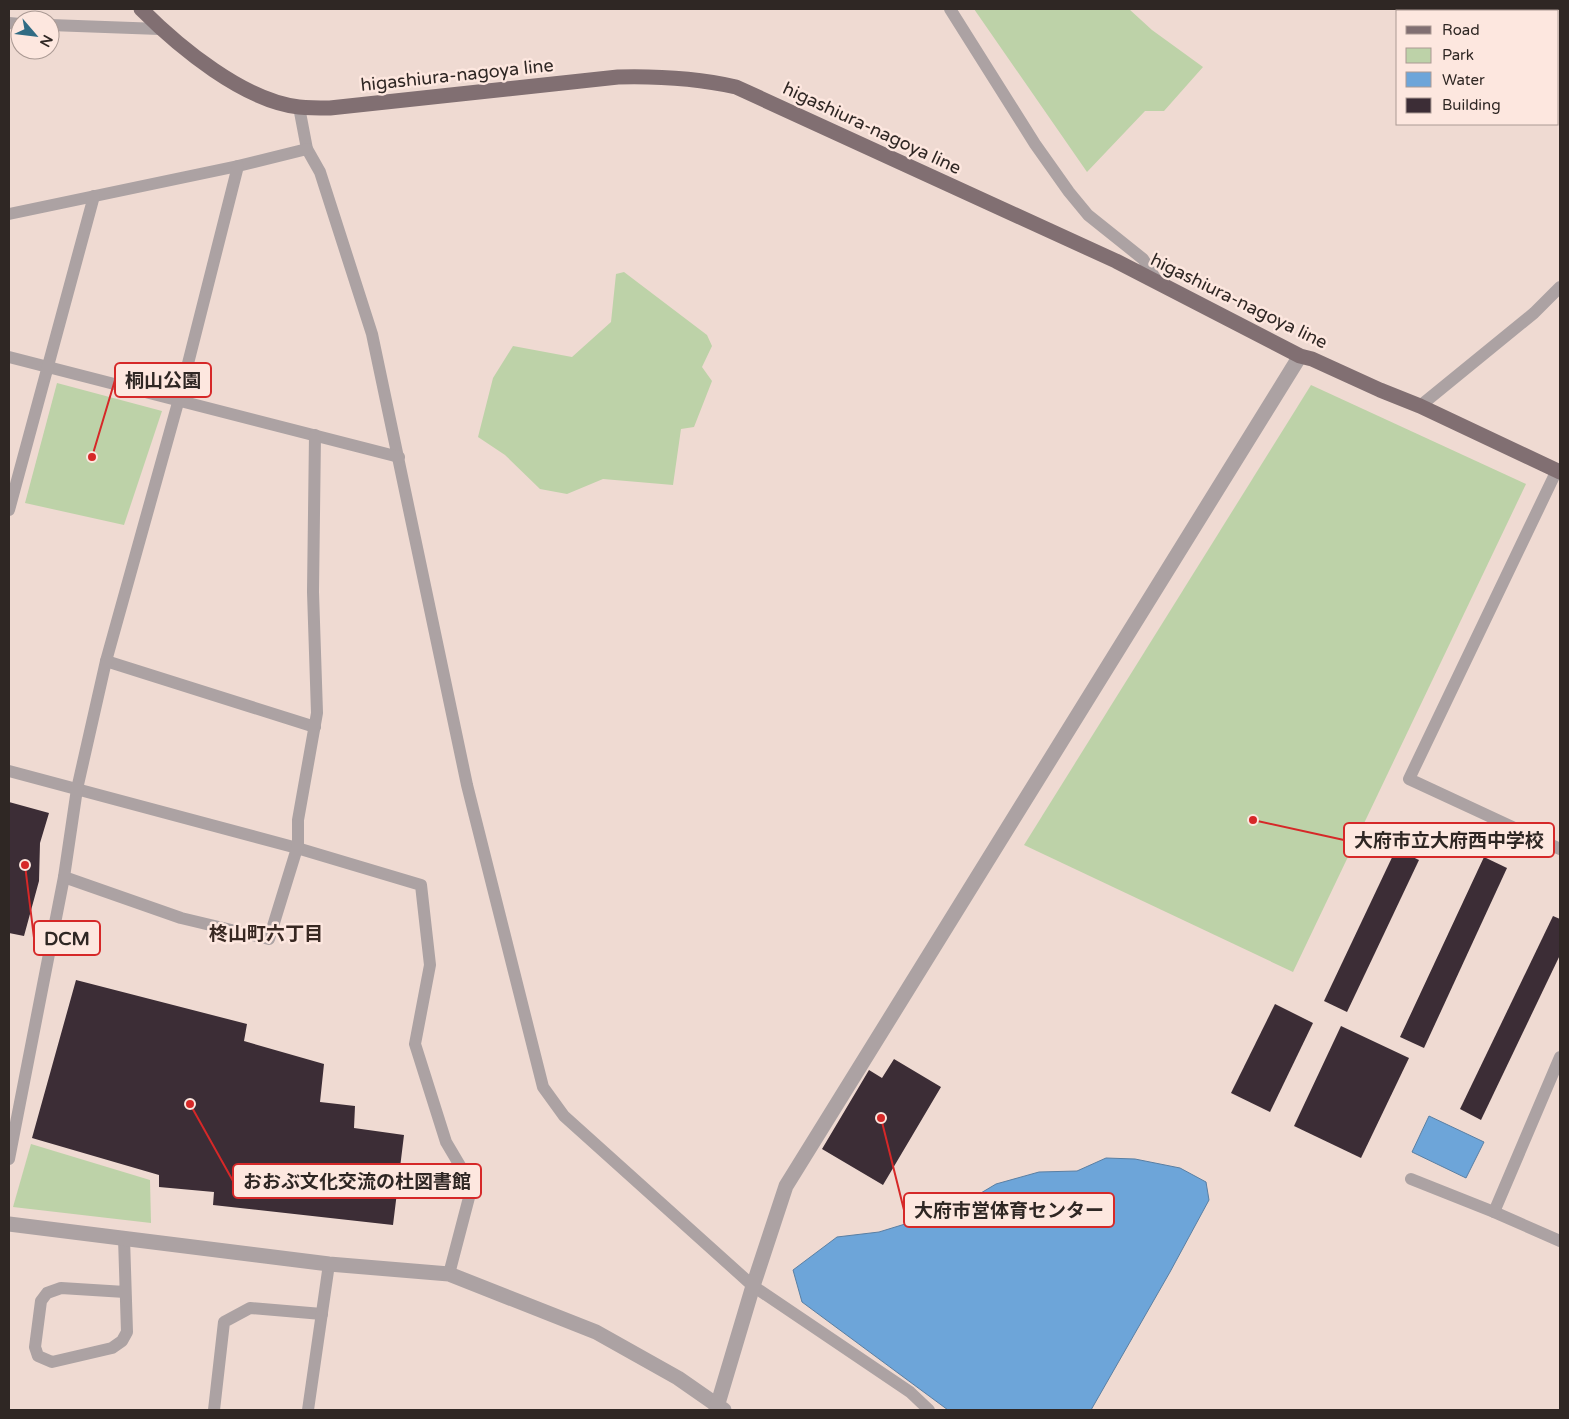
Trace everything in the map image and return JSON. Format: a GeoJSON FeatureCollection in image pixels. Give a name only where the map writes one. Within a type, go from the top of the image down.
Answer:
{"type":"FeatureCollection","features":[{"type":"Feature","properties":{"kind":"main road","name":"higashiura-nagoya line"},"geometry":{"type":"LineString","coordinates":[[141,9],[160,29],[197,59],[247,89],[273,101],[299,107],[330,108],[618,77],[657,76],[705,80],[736,87],[1157,281],[1300,356],[1312,359],[1420,406],[1559,471]]}},
{"type":"Feature","properties":{"kind":"street"},"geometry":{"type":"LineString","coordinates":[[950,9],[1035,144],[1069,192],[1088,215],[1143,259],[1157,281]]}},
{"type":"Feature","properties":{"kind":"street"},"geometry":{"type":"LineString","coordinates":[[60,25],[160,29]]}},
{"type":"Feature","properties":{"kind":"street"},"geometry":{"type":"LineString","coordinates":[[299,107],[307,149],[320,172],[372,334],[467,785],[543,1087],[564,1116],[753,1286],[910,1392],[929,1410]]}},
{"type":"Feature","properties":{"kind":"street"},"geometry":{"type":"LineString","coordinates":[[9,214],[238,166],[307,149]]}},
{"type":"Feature","properties":{"kind":"street"},"geometry":{"type":"LineString","coordinates":[[9,1159],[64,877],[77,789],[106,661],[179,399],[238,166]]}},
{"type":"Feature","properties":{"kind":"street"},"geometry":{"type":"LineString","coordinates":[[9,510],[46,367],[94,196]]}},
{"type":"Feature","properties":{"kind":"street"},"geometry":{"type":"LineString","coordinates":[[1420,406],[1534,313],[1560,286]]}},
{"type":"Feature","properties":{"kind":"street"},"geometry":{"type":"LineString","coordinates":[[9,1224],[329,1264],[449,1274],[596,1332],[678,1378],[719,1408],[753,1286],[786,1186],[1300,356]]}},
{"type":"Feature","properties":{"kind":"street"},"geometry":{"type":"LineString","coordinates":[[9,357],[179,399],[399,457]]}},
{"type":"Feature","properties":{"kind":"street"},"geometry":{"type":"LineString","coordinates":[[64,877],[181,918],[269,940],[297,848],[298,820],[318,713],[314,592],[315,435]]}},
{"type":"Feature","properties":{"kind":"street"},"geometry":{"type":"LineString","coordinates":[[1559,471],[1408,779],[1560,849]]}},
{"type":"Feature","properties":{"kind":"street"},"geometry":{"type":"LineString","coordinates":[[106,661],[315,728]]}},
{"type":"Feature","properties":{"kind":"street"},"geometry":{"type":"LineString","coordinates":[[9,771],[297,848],[421,885],[430,966],[415,1044],[446,1142],[472,1186],[449,1274]]}},
{"type":"Feature","properties":{"kind":"street"},"geometry":{"type":"LineString","coordinates":[[1494,1212],[1560,1057]]}},
{"type":"Feature","properties":{"kind":"street"},"geometry":{"type":"LineString","coordinates":[[1411,1179],[1560,1241]]}},
{"type":"Feature","properties":{"kind":"street"},"geometry":{"type":"LineString","coordinates":[[124,1238],[126,1292],[127,1332],[122,1341],[112,1348],[52,1362],[38,1356],[35,1348],[41,1301],[47,1293],[61,1288],[126,1292]]}},
{"type":"Feature","properties":{"kind":"street"},"geometry":{"type":"LineString","coordinates":[[308,1410],[329,1264]]}},
{"type":"Feature","properties":{"kind":"street"},"geometry":{"type":"LineString","coordinates":[[214,1410],[224,1322],[250,1308],[322,1314]]}},
{"type":"Feature","properties":{"kind":"green space"},"geometry":{"type":"Polygon","coordinates":[[[974,9],[1129,9],[1152,30],[1203,67],[1164,111],[1145,111],[1087,172],[974,9]]]}},
{"type":"Feature","properties":{"kind":"green space"},"geometry":{"type":"Polygon","coordinates":[[[624,272],[707,335],[712,346],[702,367],[712,381],[694,427],[681,429],[673,485],[603,479],[567,494],[540,489],[505,455],[478,437],[493,378],[513,346],[572,357],[611,322],[616,274],[624,272]]]}},
{"type":"Feature","properties":{"kind":"green space"},"geometry":{"type":"Polygon","coordinates":[[[57,383],[162,411],[124,525],[25,503],[57,383]]]}},
{"type":"Feature","properties":{"kind":"green space"},"geometry":{"type":"Polygon","coordinates":[[[1311,385],[1526,484],[1293,972],[1024,845],[1311,385]]]}},
{"type":"Feature","properties":{"kind":"green space"},"geometry":{"type":"Polygon","coordinates":[[[31,1144],[150,1180],[151,1223],[13,1207],[31,1144]]]}},
{"type":"Feature","properties":{"kind":"water"},"geometry":{"type":"Polygon","coordinates":[[[1429,1116],[1484,1142],[1466,1178],[1412,1152],[1429,1116]]]}},
{"type":"Feature","properties":{"kind":"water"},"geometry":{"type":"Polygon","coordinates":[[[1106,1158],[1135,1159],[1180,1168],[1206,1182],[1209,1200],[1091,1410],[948,1410],[802,1302],[793,1270],[837,1237],[879,1232],[954,1209],[996,1184],[1039,1172],[1077,1171],[1106,1158]]]}},
{"type":"Feature","properties":{"kind":"building"},"geometry":{"type":"Polygon","coordinates":[[[9,802],[49,813],[40,843],[39,881],[24,936],[9,933],[9,802]]]}},
{"type":"Feature","properties":{"kind":"building"},"geometry":{"type":"Polygon","coordinates":[[[1396,849],[1419,860],[1347,1012],[1324,1001],[1396,849]]]}},
{"type":"Feature","properties":{"kind":"building"},"geometry":{"type":"Polygon","coordinates":[[[1484,857],[1507,868],[1424,1048],[1400,1037],[1484,857]]]}},
{"type":"Feature","properties":{"kind":"building"},"geometry":{"type":"Polygon","coordinates":[[[1553,916],[1560,919],[1560,955],[1481,1120],[1460,1109],[1553,916]]]}},
{"type":"Feature","properties":{"kind":"building"},"geometry":{"type":"Polygon","coordinates":[[[76,980],[247,1024],[244,1041],[324,1064],[320,1102],[355,1106],[354,1128],[404,1135],[393,1225],[213,1205],[214,1192],[159,1187],[159,1175],[32,1138],[76,980]]]}},
{"type":"Feature","properties":{"kind":"building"},"geometry":{"type":"Polygon","coordinates":[[[1275,1004],[1313,1023],[1270,1112],[1231,1093],[1275,1004]]]}},
{"type":"Feature","properties":{"kind":"building"},"geometry":{"type":"Polygon","coordinates":[[[1341,1026],[1409,1058],[1361,1158],[1294,1126],[1341,1026]]]}},
{"type":"Feature","properties":{"kind":"building"},"geometry":{"type":"Polygon","coordinates":[[[894,1059],[941,1087],[883,1185],[822,1149],[869,1070],[882,1078],[894,1059]]]}},
{"type":"Feature","properties":{"kind":"place","name":"桐山公園"},"geometry":{"type":"Point","coordinates":[92,457]}},
{"type":"Feature","properties":{"kind":"place","name":"大府市立大府西中学校"},"geometry":{"type":"Point","coordinates":[1253,820]}},
{"type":"Feature","properties":{"kind":"place","name":"DCM"},"geometry":{"type":"Point","coordinates":[25,865]}},
{"type":"Feature","properties":{"kind":"place","name":"おおぶ文化交流の杜図書館"},"geometry":{"type":"Point","coordinates":[190,1104]}},
{"type":"Feature","properties":{"kind":"place","name":"大府市営体育センター"},"geometry":{"type":"Point","coordinates":[881,1118]}},
{"type":"Feature","properties":{"kind":"district","name":"柊山町六丁目"},"geometry":{"type":"Point","coordinates":[266,933]}}]}
